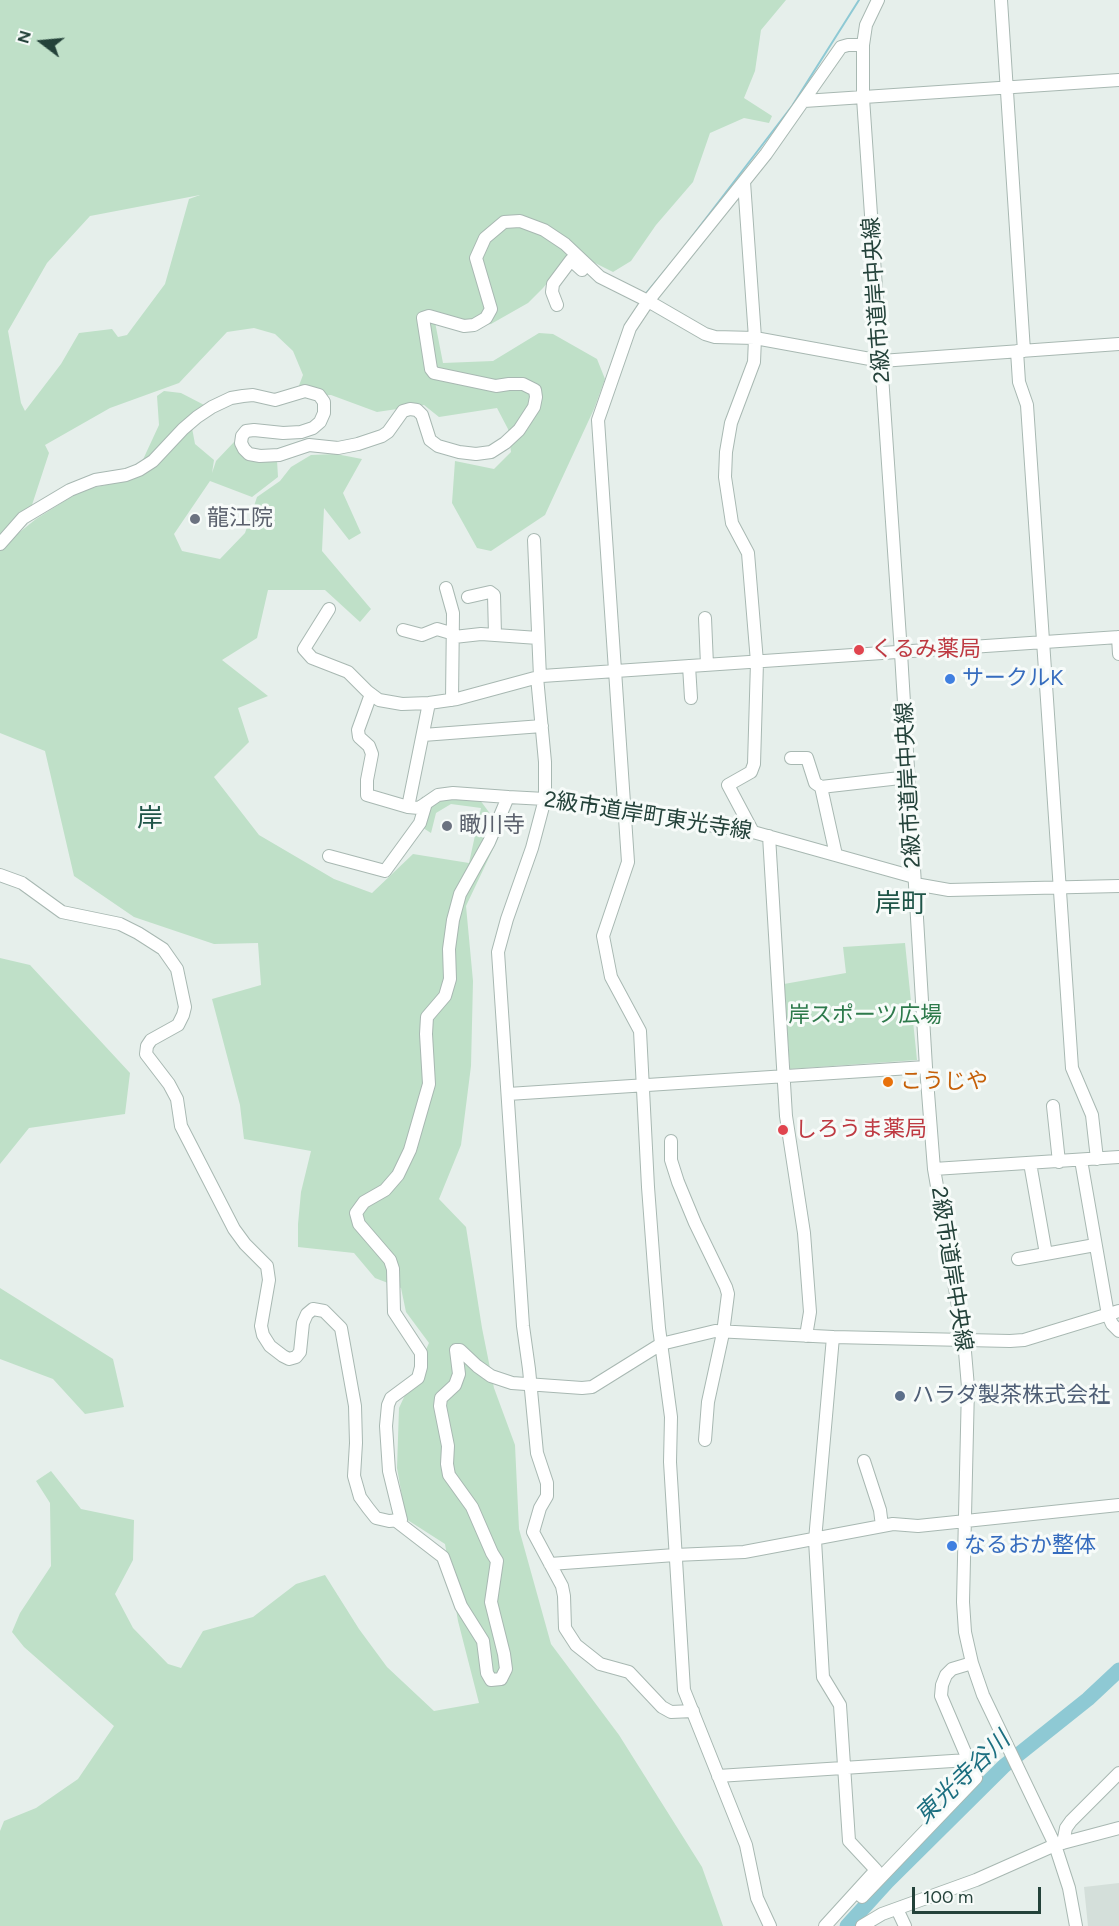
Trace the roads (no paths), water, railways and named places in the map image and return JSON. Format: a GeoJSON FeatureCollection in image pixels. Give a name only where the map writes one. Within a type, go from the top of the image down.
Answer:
{"type":"FeatureCollection","features":[{"type":"Feature","properties":{"kind":"street","name":"2級市道岸中央線"},"geometry":{"type":"LineString","coordinates":[[878,0],[866,25],[862,45],[863,98],[934,1169],[964,1340],[968,1387],[963,1602],[965,1632],[983,1695],[1059,1844],[1076,1926]]}},
{"type":"Feature","properties":{"kind":"street"},"geometry":{"type":"LineString","coordinates":[[1001,0],[1008,87],[1021,351],[1019,382],[1027,405],[1072,1068],[1092,1115],[1097,1159]]}},
{"type":"Feature","properties":{"kind":"street"},"geometry":{"type":"LineString","coordinates":[[770,1926],[757,1898],[746,1845],[684,1690],[670,1462],[671,1417],[661,1344],[648,1187],[640,1030],[611,977],[603,936],[628,862],[598,420],[630,328],[643,299],[744,182],[841,47],[862,45]]}},
{"type":"Feature","properties":{"kind":"street"},"geometry":{"type":"LineString","coordinates":[[804,101],[1119,80]]}},
{"type":"Feature","properties":{"kind":"street"},"geometry":{"type":"LineString","coordinates":[[744,182],[755,338],[754,362],[731,423],[725,477],[732,523],[748,553],[757,662],[754,764],[751,771],[728,785],[753,831]]}},
{"type":"Feature","properties":{"kind":"street"},"geometry":{"type":"LineString","coordinates":[[0,544],[23,518],[70,490],[95,480],[126,475],[139,470],[153,461],[183,429],[204,413],[231,398],[253,396],[275,400],[305,391],[319,395],[324,402],[324,413],[320,422],[313,428],[301,432],[284,433],[246,431],[241,443],[244,449],[249,454],[260,456],[279,455],[309,445],[338,448],[358,444],[388,432],[403,411],[410,409],[417,410],[422,415],[430,440],[438,446],[476,454],[491,452],[505,444],[519,430],[534,407],[535,390],[523,384],[496,386],[434,373],[431,369],[423,318],[429,316],[464,326],[474,325],[486,318],[491,309],[476,258],[484,238],[504,222],[520,221],[544,230],[565,244],[600,277],[705,334],[729,338],[755,338],[880,361],[1119,344]]}},
{"type":"Feature","properties":{"kind":"street"},"geometry":{"type":"LineString","coordinates":[[557,305],[552,292],[553,284],[571,260],[603,288],[643,299]]}},
{"type":"Feature","properties":{"kind":"street"},"geometry":{"type":"LineString","coordinates":[[534,540],[545,799],[532,848],[498,952],[523,1326],[537,1453],[547,1483],[547,1496],[540,1508],[533,1532],[562,1586],[566,1628],[576,1645],[600,1664],[629,1672],[662,1707],[671,1712],[693,1711]]}},
{"type":"Feature","properties":{"kind":"street"},"geometry":{"type":"LineString","coordinates":[[446,588],[453,613],[452,700]]}},
{"type":"Feature","properties":{"kind":"street"},"geometry":{"type":"LineString","coordinates":[[468,597],[490,592],[494,595],[495,634]]}},
{"type":"Feature","properties":{"kind":"street"},"geometry":{"type":"LineString","coordinates":[[329,609],[304,649],[312,658],[348,672],[380,700],[402,704],[452,700],[539,677],[615,671],[1118,637],[1119,654]]}},
{"type":"Feature","properties":{"kind":"street"},"geometry":{"type":"LineString","coordinates":[[705,618],[707,665]]}},
{"type":"Feature","properties":{"kind":"street"},"geometry":{"type":"LineString","coordinates":[[403,630],[422,635],[437,629],[454,635],[495,634],[538,638]]}},
{"type":"Feature","properties":{"kind":"street"},"geometry":{"type":"LineString","coordinates":[[689,666],[691,698]]}},
{"type":"Feature","properties":{"kind":"street"},"geometry":{"type":"LineString","coordinates":[[371,694],[358,730],[359,736],[369,746],[372,754],[367,795],[408,807],[429,703]]}},
{"type":"Feature","properties":{"kind":"street"},"geometry":{"type":"LineString","coordinates":[[423,735],[542,726]]}},
{"type":"Feature","properties":{"kind":"street"},"geometry":{"type":"LineString","coordinates":[[790,758],[807,758],[815,783],[821,787],[909,777]]}},
{"type":"Feature","properties":{"kind":"street"},"geometry":{"type":"LineString","coordinates":[[821,787],[836,855]]}},
{"type":"Feature","properties":{"kind":"street","name":"2級市道岸町東光寺線"},"geometry":{"type":"LineString","coordinates":[[408,807],[419,808],[438,795],[453,793],[545,799],[753,831],[949,890],[1119,886]]}},
{"type":"Feature","properties":{"kind":"street"},"geometry":{"type":"LineString","coordinates":[[0,875],[22,884],[62,912],[111,922],[138,933],[163,949],[177,969],[185,1007],[183,1016],[178,1025],[152,1040],[147,1046],[146,1054],[169,1084],[177,1099],[181,1126],[234,1229],[267,1266],[269,1280],[261,1326],[263,1335],[270,1346],[289,1359],[296,1357],[300,1352],[303,1323],[307,1314],[314,1309],[324,1311],[341,1328],[355,1406],[357,1443],[354,1476],[357,1488],[360,1497],[376,1518],[382,1521],[401,1520],[389,1471],[386,1426],[388,1405],[391,1398],[418,1378],[421,1367],[420,1353],[394,1312],[393,1269],[390,1260],[359,1224],[356,1213],[364,1202],[385,1190],[398,1175],[410,1150],[429,1084],[427,1017],[445,996],[450,979],[449,949],[460,894],[489,842],[508,797]]}},
{"type":"Feature","properties":{"kind":"street"},"geometry":{"type":"LineString","coordinates":[[329,856],[385,871],[420,823],[426,803]]}},
{"type":"Feature","properties":{"kind":"street"},"geometry":{"type":"LineString","coordinates":[[769,836],[786,1116],[804,1233],[810,1312],[806,1335]]}},
{"type":"Feature","properties":{"kind":"street"},"geometry":{"type":"LineString","coordinates":[[508,1094],[926,1067]]}},
{"type":"Feature","properties":{"kind":"street"},"geometry":{"type":"LineString","coordinates":[[1053,1106],[1059,1161]]}},
{"type":"Feature","properties":{"kind":"street"},"geometry":{"type":"LineString","coordinates":[[670,1141],[678,1182],[728,1294],[723,1333],[708,1402],[705,1440]]}},
{"type":"Feature","properties":{"kind":"street"},"geometry":{"type":"LineString","coordinates":[[934,1169],[1119,1157]]}},
{"type":"Feature","properties":{"kind":"street"},"geometry":{"type":"LineString","coordinates":[[1081,1160],[1095,1245],[1113,1313],[1112,1324],[1119,1331]]}},
{"type":"Feature","properties":{"kind":"street"},"geometry":{"type":"LineString","coordinates":[[1030,1163],[1046,1254]]}},
{"type":"Feature","properties":{"kind":"street"},"geometry":{"type":"LineString","coordinates":[[1018,1259],[1095,1245]]}},
{"type":"Feature","properties":{"kind":"street"},"geometry":{"type":"LineString","coordinates":[[395,1520],[443,1557],[461,1606],[483,1641],[487,1673],[491,1680],[501,1678],[506,1669],[491,1602],[497,1561],[472,1507],[449,1475],[447,1464],[448,1446],[440,1406],[441,1398],[455,1385],[459,1374],[456,1350],[460,1350],[491,1376],[512,1383],[582,1388],[592,1387],[661,1344],[715,1332],[833,1338],[1024,1340],[1113,1313]]}},
{"type":"Feature","properties":{"kind":"street"},"geometry":{"type":"LineString","coordinates":[[825,1926],[876,1870],[849,1841],[840,1705],[823,1677],[815,1540],[833,1338]]}},
{"type":"Feature","properties":{"kind":"street"},"geometry":{"type":"LineString","coordinates":[[864,1461],[880,1510],[882,1526]]}},
{"type":"Feature","properties":{"kind":"street"},"geometry":{"type":"LineString","coordinates":[[550,1564],[744,1552],[893,1524],[918,1526],[1119,1505]]}},
{"type":"Feature","properties":{"kind":"street"},"geometry":{"type":"LineString","coordinates":[[834,1926],[976,1779],[940,1696],[946,1675],[952,1669],[972,1663]]}},
{"type":"Feature","properties":{"kind":"street"},"geometry":{"type":"LineString","coordinates":[[718,1776],[968,1760]]}},
{"type":"Feature","properties":{"kind":"street"},"geometry":{"type":"LineString","coordinates":[[1059,1844],[1071,1821],[1119,1773]]}},
{"type":"Feature","properties":{"kind":"street"},"geometry":{"type":"LineString","coordinates":[[862,1926],[882,1914],[976,1880],[1059,1844],[1119,1828]]}},
{"type":"Feature","properties":{"kind":"street"},"geometry":{"type":"LineString","coordinates":[[897,1909],[905,1926]]}},
{"type":"Feature","properties":{"kind":"waterway"},"geometry":{"type":"LineString","coordinates":[[684,247],[792,106],[859,0]]}},
{"type":"Feature","properties":{"kind":"waterway"},"geometry":{"type":"LineString","coordinates":[[644,296],[673,261]]}},
{"type":"Feature","properties":{"kind":"waterway","name":"東光寺谷川"},"geometry":{"type":"LineString","coordinates":[[847,1926],[887,1882],[1004,1766],[1088,1699],[1119,1670]]}},
{"type":"Feature","properties":{"kind":"place","name":"龍江院"},"geometry":{"type":"Point","coordinates":[195,519]}},
{"type":"Feature","properties":{"kind":"place","name":"くるみ薬局"},"geometry":{"type":"Point","coordinates":[859,650]}},
{"type":"Feature","properties":{"kind":"place","name":"サークルK"},"geometry":{"type":"Point","coordinates":[950,679]}},
{"type":"Feature","properties":{"kind":"place","name":"瞰川寺"},"geometry":{"type":"Point","coordinates":[447,826]}},
{"type":"Feature","properties":{"kind":"place","name":"こうじや"},"geometry":{"type":"Point","coordinates":[888,1082]}},
{"type":"Feature","properties":{"kind":"place","name":"しろうま薬局"},"geometry":{"type":"Point","coordinates":[783,1130]}},
{"type":"Feature","properties":{"kind":"place","name":"ハラダ製茶株式会社"},"geometry":{"type":"Point","coordinates":[900,1396]}},
{"type":"Feature","properties":{"kind":"place","name":"なるおか整体"},"geometry":{"type":"Point","coordinates":[952,1546]}},
{"type":"Feature","properties":{"kind":"district","name":"岸"},"geometry":{"type":"Point","coordinates":[150,819]}},
{"type":"Feature","properties":{"kind":"district","name":"岸町"},"geometry":{"type":"Point","coordinates":[901,904]}},
{"type":"Feature","properties":{"kind":"park label","name":"岸スポーツ広場"},"geometry":{"type":"Point","coordinates":[865,1016]}}]}
